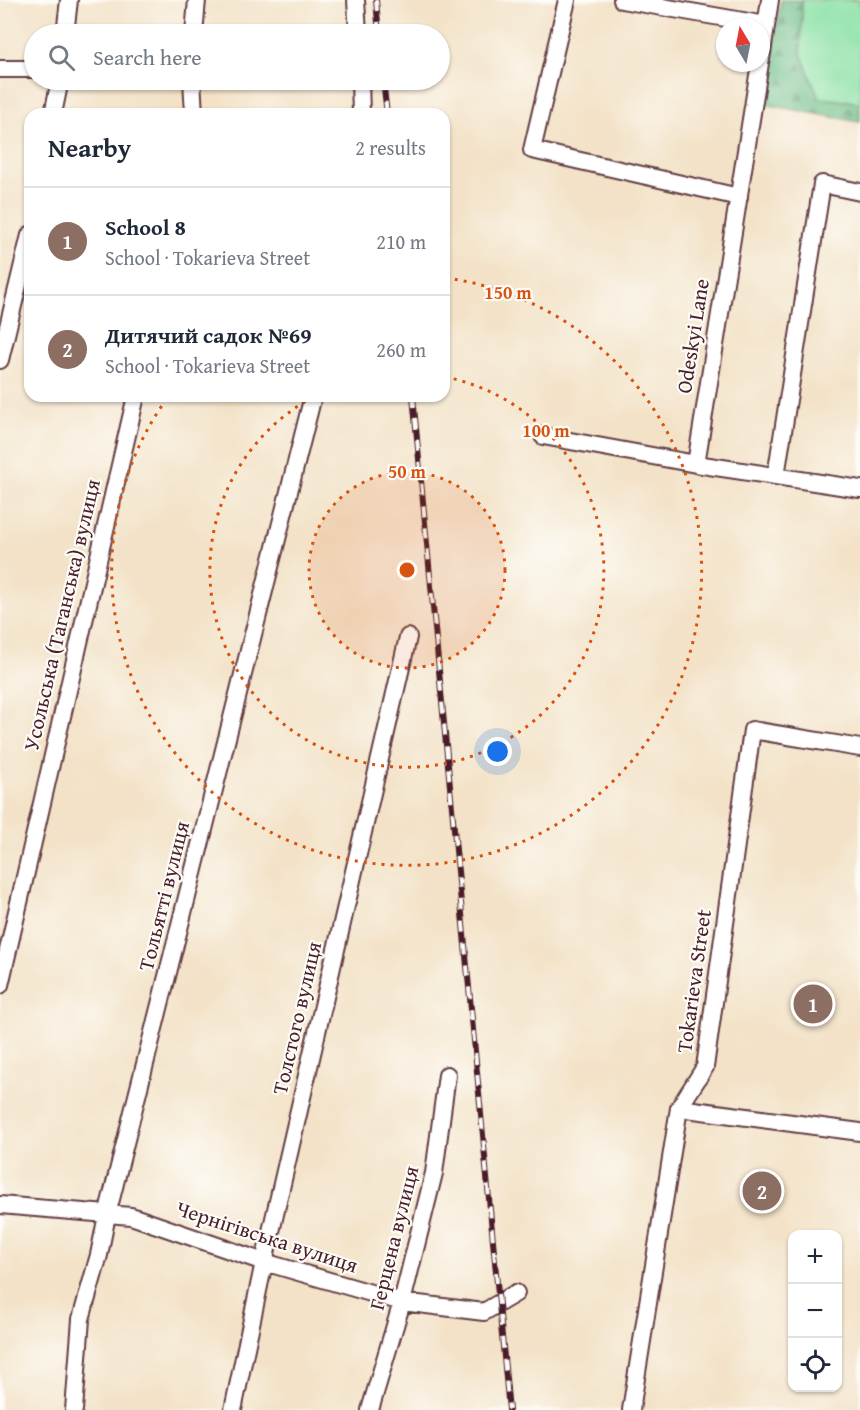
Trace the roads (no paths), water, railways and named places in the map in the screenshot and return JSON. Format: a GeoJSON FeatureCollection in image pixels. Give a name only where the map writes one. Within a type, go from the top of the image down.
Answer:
{"type":"FeatureCollection","features":[{"type":"Feature","properties":{"kind":"street"},"geometry":{"type":"LineString","coordinates":[[66,24],[69,0]]}},
{"type":"Feature","properties":{"kind":"street"},"geometry":{"type":"LineString","coordinates":[[195,24],[197,0]]}},
{"type":"Feature","properties":{"kind":"street"},"geometry":{"type":"LineString","coordinates":[[356,0],[357,24]]}},
{"type":"Feature","properties":{"kind":"street"},"geometry":{"type":"LineString","coordinates":[[567,0],[532,150],[739,196]]}},
{"type":"Feature","properties":{"kind":"street"},"geometry":{"type":"LineString","coordinates":[[622,0],[726,18]]}},
{"type":"Feature","properties":{"kind":"street","name":"Odeskyi Lane"},"geometry":{"type":"LineString","coordinates":[[767,18],[770,0]]}},
{"type":"Feature","properties":{"kind":"street"},"geometry":{"type":"LineString","coordinates":[[0,69],[24,69]]}},
{"type":"Feature","properties":{"kind":"street","name":"Odeskyi Lane"},"geometry":{"type":"LineString","coordinates":[[696,464],[759,72]]}},
{"type":"Feature","properties":{"kind":"street"},"geometry":{"type":"LineString","coordinates":[[54,108],[58,90]]}},
{"type":"Feature","properties":{"kind":"street"},"geometry":{"type":"LineString","coordinates":[[193,90],[194,108]]}},
{"type":"Feature","properties":{"kind":"street"},"geometry":{"type":"LineString","coordinates":[[361,90],[362,108]]}},
{"type":"Feature","properties":{"kind":"street"},"geometry":{"type":"LineString","coordinates":[[776,476],[822,184],[860,192]]}},
{"type":"Feature","properties":{"kind":"street"},"geometry":{"type":"LineString","coordinates":[[0,360],[24,260]]}},
{"type":"Feature","properties":{"kind":"street","name":"Усольська (Таганська) вулиця"},"geometry":{"type":"LineString","coordinates":[[0,985],[135,402]]}},
{"type":"Feature","properties":{"kind":"street","name":"Тольятті вулиця"},"geometry":{"type":"LineString","coordinates":[[74,1410],[81,1319],[99,1255],[107,1215],[311,402]]}},
{"type":"Feature","properties":{"kind":"street"},"geometry":{"type":"LineString","coordinates":[[543,436],[696,464],[860,489]]}},
{"type":"Feature","properties":{"kind":"street","name":"Толстого вулиця"},"geometry":{"type":"LineString","coordinates":[[233,1410],[264,1262],[408,637]]}},
{"type":"Feature","properties":{"kind":"street","name":"Tokarieva Street"},"geometry":{"type":"LineString","coordinates":[[632,1410],[680,1108],[705,1067],[752,730],[860,748]]}},
{"type":"Feature","properties":{"kind":"street","name":"Герцена вулиця"},"geometry":{"type":"LineString","coordinates":[[370,1410],[402,1302],[434,1173],[447,1075]]}},
{"type":"Feature","properties":{"kind":"street"},"geometry":{"type":"LineString","coordinates":[[680,1108],[860,1132]]}},
{"type":"Feature","properties":{"kind":"street","name":"Чернігівська вулиця"},"geometry":{"type":"LineString","coordinates":[[0,1205],[131,1216],[264,1262],[402,1302],[484,1312],[516,1293]]}},
{"type":"Feature","properties":{"kind":"railway"},"geometry":{"type":"LineString","coordinates":[[376,0],[378,24]]}},
{"type":"Feature","properties":{"kind":"railway"},"geometry":{"type":"LineString","coordinates":[[384,90],[386,108]]}},
{"type":"Feature","properties":{"kind":"railway"},"geometry":{"type":"LineString","coordinates":[[414,402],[509,1410]]}},
{"type":"Feature","properties":{"kind":"place","name":"School 8"},"geometry":{"type":"Point","coordinates":[813,1004]}},
{"type":"Feature","properties":{"kind":"place","name":"Дитячий садок №69"},"geometry":{"type":"Point","coordinates":[762,1191]}}]}
